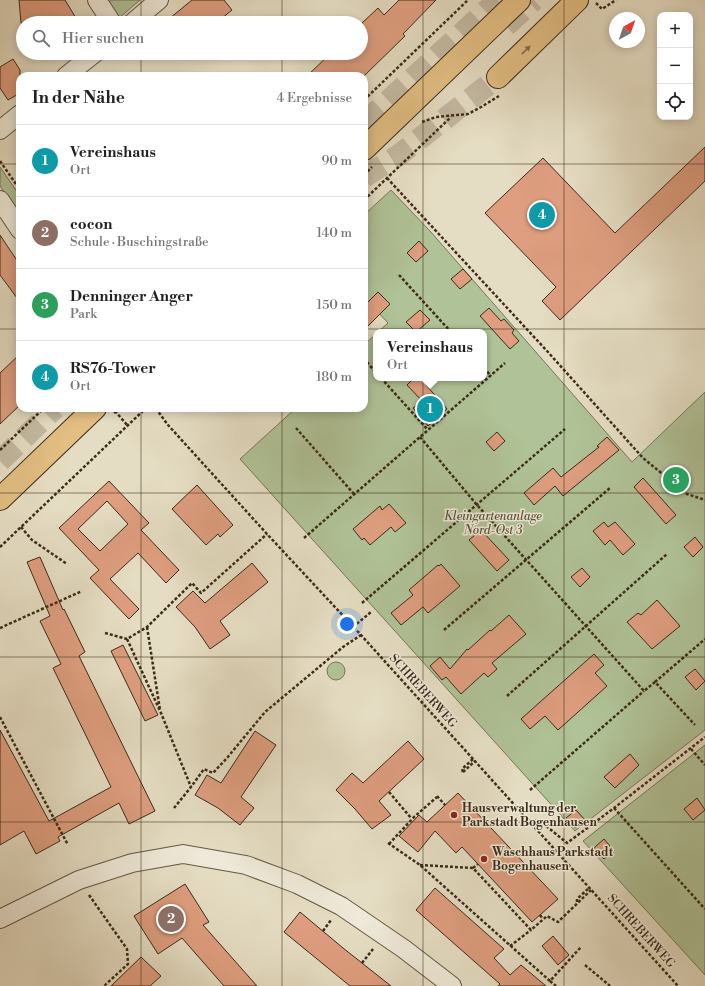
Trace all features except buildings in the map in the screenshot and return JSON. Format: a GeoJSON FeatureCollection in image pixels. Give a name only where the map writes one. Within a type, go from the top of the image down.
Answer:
{"type":"FeatureCollection","features":[{"type":"Feature","properties":{"kind":"main road"},"geometry":{"type":"LineString","coordinates":[[369,157],[519,0]]}},
{"type":"Feature","properties":{"kind":"main road"},"geometry":{"type":"LineString","coordinates":[[498,77],[586,1]]}},
{"type":"Feature","properties":{"kind":"main road"},"geometry":{"type":"LineString","coordinates":[[0,499],[103,412]]}},
{"type":"Feature","properties":{"kind":"street"},"geometry":{"type":"LineString","coordinates":[[97,0],[107,16]]}},
{"type":"Feature","properties":{"kind":"street"},"geometry":{"type":"LineString","coordinates":[[140,16],[159,0]]}},
{"type":"Feature","properties":{"kind":"street"},"geometry":{"type":"LineString","coordinates":[[71,72],[86,60]]}},
{"type":"Feature","properties":{"kind":"street"},"geometry":{"type":"LineString","coordinates":[[0,130],[16,117]]}},
{"type":"Feature","properties":{"kind":"street"},"geometry":{"type":"LineString","coordinates":[[0,200],[16,224]]}},
{"type":"Feature","properties":{"kind":"street"},"geometry":{"type":"LineString","coordinates":[[0,919],[79,880],[132,864],[183,854],[246,865],[297,884],[341,906],[404,949],[452,986]]}},
{"type":"Feature","properties":{"kind":"path"},"geometry":{"type":"LineString","coordinates":[[368,96],[468,0]]}},
{"type":"Feature","properties":{"kind":"path"},"geometry":{"type":"LineString","coordinates":[[607,5],[609,0]]}},
{"type":"Feature","properties":{"kind":"path"},"geometry":{"type":"LineString","coordinates":[[586,1],[602,9],[616,0]]}},
{"type":"Feature","properties":{"kind":"path"},"geometry":{"type":"LineString","coordinates":[[368,196],[452,116],[436,117],[420,122]]}},
{"type":"Feature","properties":{"kind":"path"},"geometry":{"type":"LineString","coordinates":[[0,161],[16,184]]}},
{"type":"Feature","properties":{"kind":"path"},"geometry":{"type":"LineString","coordinates":[[388,178],[643,458],[687,494],[705,500]]}},
{"type":"Feature","properties":{"kind":"path"},"geometry":{"type":"LineString","coordinates":[[399,275],[448,329]]}},
{"type":"Feature","properties":{"kind":"path"},"geometry":{"type":"LineString","coordinates":[[487,379],[505,363]]}},
{"type":"Feature","properties":{"kind":"path"},"geometry":{"type":"LineString","coordinates":[[487,371],[491,376]]}},
{"type":"Feature","properties":{"kind":"path"},"geometry":{"type":"LineString","coordinates":[[384,381],[428,430]]}},
{"type":"Feature","properties":{"kind":"path"},"geometry":{"type":"LineString","coordinates":[[304,538],[485,381]]}},
{"type":"Feature","properties":{"kind":"path"},"geometry":{"type":"LineString","coordinates":[[0,450],[40,412]]}},
{"type":"Feature","properties":{"kind":"path"},"geometry":{"type":"LineString","coordinates":[[108,412],[128,426]]}},
{"type":"Feature","properties":{"kind":"path"},"geometry":{"type":"LineString","coordinates":[[0,547],[142,412]]}},
{"type":"Feature","properties":{"kind":"path","name":"SCHREBERWEG"},"geometry":{"type":"LineString","coordinates":[[158,412],[168,425],[678,986]]}},
{"type":"Feature","properties":{"kind":"path"},"geometry":{"type":"LineString","coordinates":[[296,428],[354,494]]}},
{"type":"Feature","properties":{"kind":"path"},"geometry":{"type":"LineString","coordinates":[[362,603],[566,429]]}},
{"type":"Feature","properties":{"kind":"path"},"geometry":{"type":"LineString","coordinates":[[420,437],[477,505],[644,691]]}},
{"type":"Feature","properties":{"kind":"path"},"geometry":{"type":"LineString","coordinates":[[444,630],[525,559],[610,488]]}},
{"type":"Feature","properties":{"kind":"path"},"geometry":{"type":"LineString","coordinates":[[21,527],[32,540],[67,564]]}},
{"type":"Feature","properties":{"kind":"path"},"geometry":{"type":"LineString","coordinates":[[105,633],[127,639],[147,627],[192,583],[201,593],[267,534]]}},
{"type":"Feature","properties":{"kind":"path"},"geometry":{"type":"LineString","coordinates":[[507,696],[667,554]]}},
{"type":"Feature","properties":{"kind":"path"},"geometry":{"type":"LineString","coordinates":[[0,628],[82,591]]}},
{"type":"Feature","properties":{"kind":"path"},"geometry":{"type":"LineString","coordinates":[[353,627],[371,612]]}},
{"type":"Feature","properties":{"kind":"path"},"geometry":{"type":"LineString","coordinates":[[147,627],[161,713]]}},
{"type":"Feature","properties":{"kind":"path"},"geometry":{"type":"LineString","coordinates":[[174,808],[204,769],[213,773],[228,758],[265,712],[338,651],[360,635]]}},
{"type":"Feature","properties":{"kind":"path"},"geometry":{"type":"LineString","coordinates":[[127,639],[161,713],[191,787]]}},
{"type":"Feature","properties":{"kind":"path"},"geometry":{"type":"LineString","coordinates":[[530,790],[705,639]]}},
{"type":"Feature","properties":{"kind":"path"},"geometry":{"type":"LineString","coordinates":[[655,682],[695,725]]}},
{"type":"Feature","properties":{"kind":"path"},"geometry":{"type":"LineString","coordinates":[[0,717],[68,845]]}},
{"type":"Feature","properties":{"kind":"path"},"geometry":{"type":"LineString","coordinates":[[528,820],[540,821],[567,843],[705,737]]}},
{"type":"Feature","properties":{"kind":"path"},"geometry":{"type":"LineString","coordinates":[[691,748],[705,765]]}},
{"type":"Feature","properties":{"kind":"path"},"geometry":{"type":"LineString","coordinates":[[474,760],[463,772],[462,769],[474,760]]}},
{"type":"Feature","properties":{"kind":"path"},"geometry":{"type":"LineString","coordinates":[[389,792],[412,818]]}},
{"type":"Feature","properties":{"kind":"path"},"geometry":{"type":"LineString","coordinates":[[446,805],[437,796],[388,843],[420,865],[556,986]]}},
{"type":"Feature","properties":{"kind":"path"},"geometry":{"type":"LineString","coordinates":[[614,808],[705,909]]}},
{"type":"Feature","properties":{"kind":"path"},"geometry":{"type":"LineString","coordinates":[[420,865],[473,868],[478,864]]}},
{"type":"Feature","properties":{"kind":"path"},"geometry":{"type":"LineString","coordinates":[[473,868],[531,930]]}},
{"type":"Feature","properties":{"kind":"path"},"geometry":{"type":"LineString","coordinates":[[79,880],[127,949],[128,964],[104,986]]}},
{"type":"Feature","properties":{"kind":"path"},"geometry":{"type":"LineString","coordinates":[[510,946],[547,916],[558,922],[577,903],[577,899],[590,889]]}},
{"type":"Feature","properties":{"kind":"path"},"geometry":{"type":"LineString","coordinates":[[540,915],[543,919]]}},
{"type":"Feature","properties":{"kind":"path"},"geometry":{"type":"LineString","coordinates":[[550,981],[581,947]]}},
{"type":"Feature","properties":{"kind":"path"},"geometry":{"type":"LineString","coordinates":[[585,965],[610,986]]}},
{"type":"Feature","properties":{"kind":"green space"},"geometry":{"type":"Polygon","coordinates":[[[107,0],[140,0],[121,16],[118,16],[107,0]]]}},
{"type":"Feature","properties":{"kind":"green space"},"geometry":{"type":"Polygon","coordinates":[[[0,167],[16,190],[16,208],[0,186],[0,167]]]}},
{"type":"Feature","properties":{"kind":"green space","name":"Kleingartenanlage Nord-Ost 3"},"geometry":{"type":"Polygon","coordinates":[[[391,190],[430,231],[632,462],[705,392],[705,730],[575,831],[240,459],[292,412],[368,412],[368,341],[373,337],[373,381],[487,381],[487,329],[381,329],[388,323],[368,301],[368,211],[391,190]]]}},
{"type":"Feature","properties":{"kind":"green space"},"geometry":{"type":"Polygon","coordinates":[[[332,662],[340,662],[345,667],[343,678],[340,680],[332,680],[327,675],[327,667],[332,662]]]}},
{"type":"Feature","properties":{"kind":"green space"},"geometry":{"type":"Polygon","coordinates":[[[705,745],[705,975],[583,841],[705,745]]]}},
{"type":"Feature","properties":{"kind":"tunnel"},"geometry":{"type":"LineString","coordinates":[[368,119],[498,0]]}},
{"type":"Feature","properties":{"kind":"tunnel"},"geometry":{"type":"LineString","coordinates":[[506,26],[534,0]]}},
{"type":"Feature","properties":{"kind":"tunnel"},"geometry":{"type":"LineString","coordinates":[[368,174],[399,155],[498,77]]}},
{"type":"Feature","properties":{"kind":"tunnel"},"geometry":{"type":"LineString","coordinates":[[0,461],[51,412]]}},
{"type":"Feature","properties":{"kind":"place","name":"RS76-Tower"},"geometry":{"type":"Point","coordinates":[542,215]}},
{"type":"Feature","properties":{"kind":"place","name":"Vereinshaus"},"geometry":{"type":"Point","coordinates":[430,409]}},
{"type":"Feature","properties":{"kind":"place","name":"Denninger Anger"},"geometry":{"type":"Point","coordinates":[676,480]}},
{"type":"Feature","properties":{"kind":"place","name":"Hausverwaltung der Parkstadt Bogenhausen"},"geometry":{"type":"Point","coordinates":[454,815]}},
{"type":"Feature","properties":{"kind":"place","name":"Waschhaus Parkstadt Bogenhausen"},"geometry":{"type":"Point","coordinates":[484,859]}},
{"type":"Feature","properties":{"kind":"place","name":"cocon"},"geometry":{"type":"Point","coordinates":[171,919]}}]}
